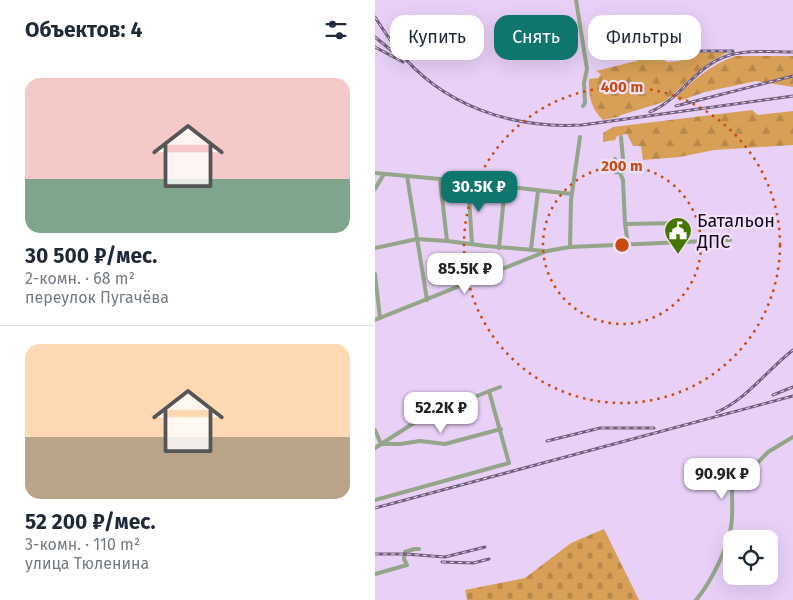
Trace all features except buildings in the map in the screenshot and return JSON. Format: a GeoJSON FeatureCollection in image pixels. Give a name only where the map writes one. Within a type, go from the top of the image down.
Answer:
{"type":"FeatureCollection","features":[{"type":"Feature","properties":{"kind":"street"},"geometry":{"type":"LineString","coordinates":[[576,0],[587,69],[584,83],[585,103],[583,106]]}},
{"type":"Feature","properties":{"kind":"street"},"geometry":{"type":"LineString","coordinates":[[569,247],[572,194],[580,137]]}},
{"type":"Feature","properties":{"kind":"street"},"geometry":{"type":"LineString","coordinates":[[621,137],[624,171],[621,173],[625,224],[629,244]]}},
{"type":"Feature","properties":{"kind":"street"},"geometry":{"type":"LineString","coordinates":[[615,160],[615,172],[621,173]]}},
{"type":"Feature","properties":{"kind":"street"},"geometry":{"type":"LineString","coordinates":[[375,173],[440,178],[572,194]]}},
{"type":"Feature","properties":{"kind":"street"},"geometry":{"type":"LineString","coordinates":[[375,189],[384,174]]}},
{"type":"Feature","properties":{"kind":"street"},"geometry":{"type":"LineString","coordinates":[[407,176],[427,300]]}},
{"type":"Feature","properties":{"kind":"street"},"geometry":{"type":"LineString","coordinates":[[440,178],[447,241]]}},
{"type":"Feature","properties":{"kind":"street"},"geometry":{"type":"LineString","coordinates":[[468,182],[472,244]]}},
{"type":"Feature","properties":{"kind":"street"},"geometry":{"type":"LineString","coordinates":[[499,248],[505,186]]}},
{"type":"Feature","properties":{"kind":"street"},"geometry":{"type":"LineString","coordinates":[[531,250],[538,191]]}},
{"type":"Feature","properties":{"kind":"street"},"geometry":{"type":"LineString","coordinates":[[625,224],[678,223],[678,241]]}},
{"type":"Feature","properties":{"kind":"street"},"geometry":{"type":"LineString","coordinates":[[375,248],[417,239],[547,251]]}},
{"type":"Feature","properties":{"kind":"street"},"geometry":{"type":"LineString","coordinates":[[375,274],[377,319],[547,251],[569,247],[730,240]]}},
{"type":"Feature","properties":{"kind":"street"},"geometry":{"type":"LineString","coordinates":[[375,448],[423,417],[500,387]]}},
{"type":"Feature","properties":{"kind":"street"},"geometry":{"type":"LineString","coordinates":[[375,500],[509,463],[489,391]]}},
{"type":"Feature","properties":{"kind":"street"},"geometry":{"type":"LineString","coordinates":[[381,444],[420,441],[445,444],[501,429]]}},
{"type":"Feature","properties":{"kind":"street"},"geometry":{"type":"LineString","coordinates":[[375,430],[381,444]]}},
{"type":"Feature","properties":{"kind":"street"},"geometry":{"type":"LineString","coordinates":[[696,600],[708,584],[727,541],[731,527],[732,491],[734,486],[769,452],[793,437]]}},
{"type":"Feature","properties":{"kind":"street"},"geometry":{"type":"LineString","coordinates":[[375,574],[407,565],[404,559],[405,552],[419,549]]}},
{"type":"Feature","properties":{"kind":"green space"},"geometry":{"type":"Polygon","coordinates":[[[701,52],[728,52],[710,62],[664,102],[603,120],[593,106],[589,90],[589,79],[598,78],[601,74],[596,71],[640,60],[665,60],[666,62],[701,60],[701,52]]]}},
{"type":"Feature","properties":{"kind":"green space"},"geometry":{"type":"Polygon","coordinates":[[[736,56],[793,56],[793,87],[756,81],[705,92],[679,101],[676,96],[697,78],[719,63],[736,56]]]}},
{"type":"Feature","properties":{"kind":"green space"},"geometry":{"type":"Polygon","coordinates":[[[752,110],[758,115],[793,111],[793,145],[714,150],[680,157],[643,160],[641,146],[633,146],[627,134],[617,136],[615,140],[603,142],[603,133],[613,127],[752,110]]]}},
{"type":"Feature","properties":{"kind":"green space"},"geometry":{"type":"Polygon","coordinates":[[[604,529],[639,600],[467,600],[465,590],[525,578],[571,543],[604,529]]]}},
{"type":"Feature","properties":{"kind":"railway"},"geometry":{"type":"LineString","coordinates":[[375,17],[397,49],[415,69],[435,85],[457,99],[480,110],[530,123],[582,125],[793,96]]}},
{"type":"Feature","properties":{"kind":"railway"},"geometry":{"type":"LineString","coordinates":[[375,37],[390,49]]}},
{"type":"Feature","properties":{"kind":"railway"},"geometry":{"type":"LineString","coordinates":[[375,47],[403,62]]}},
{"type":"Feature","properties":{"kind":"railway"},"geometry":{"type":"LineString","coordinates":[[701,51],[733,51]]}},
{"type":"Feature","properties":{"kind":"railway"},"geometry":{"type":"LineString","coordinates":[[650,112],[670,100],[704,69],[724,57],[749,52],[793,52]]}},
{"type":"Feature","properties":{"kind":"railway"},"geometry":{"type":"LineString","coordinates":[[676,106],[793,76]]}},
{"type":"Feature","properties":{"kind":"railway"},"geometry":{"type":"LineString","coordinates":[[717,412],[738,400],[793,350]]}},
{"type":"Feature","properties":{"kind":"railway"},"geometry":{"type":"LineString","coordinates":[[773,395],[793,387]]}},
{"type":"Feature","properties":{"kind":"railway"},"geometry":{"type":"LineString","coordinates":[[375,508],[793,396]]}},
{"type":"Feature","properties":{"kind":"railway"},"geometry":{"type":"LineString","coordinates":[[547,441],[600,428],[654,428]]}},
{"type":"Feature","properties":{"kind":"railway"},"geometry":{"type":"LineString","coordinates":[[375,554],[445,557],[485,547]]}},
{"type":"Feature","properties":{"kind":"railway"},"geometry":{"type":"LineString","coordinates":[[442,562],[473,563],[489,559]]}},
{"type":"Feature","properties":{"kind":"place","name":"Батальон ДПС"},"geometry":{"type":"Point","coordinates":[678,255]}}]}
